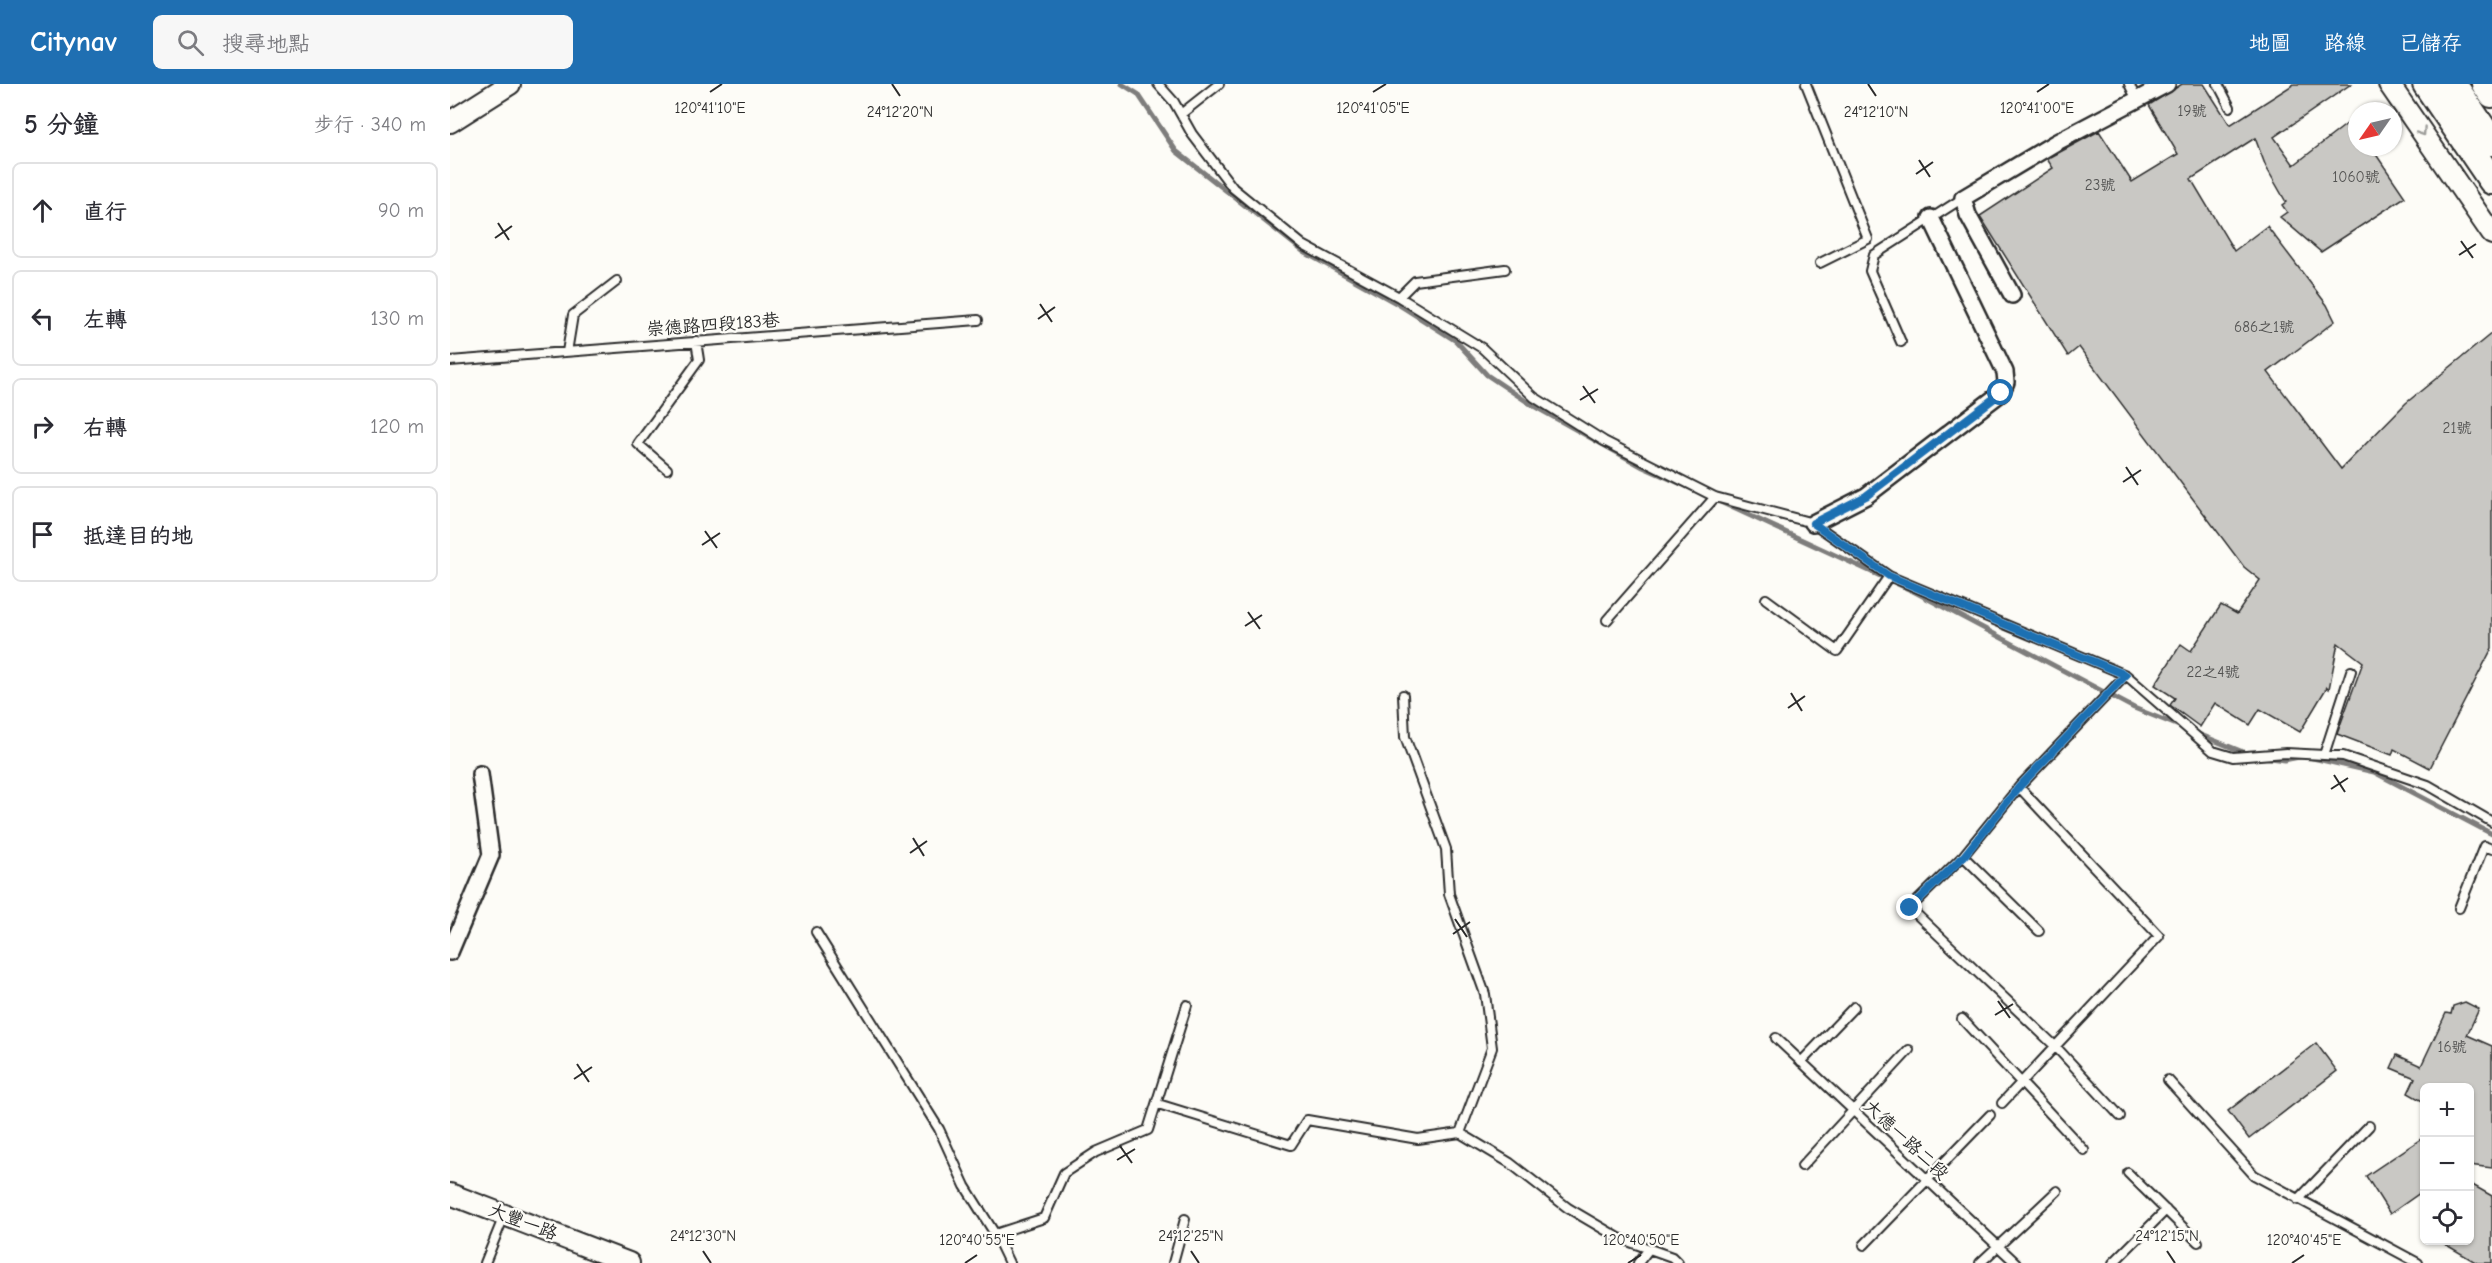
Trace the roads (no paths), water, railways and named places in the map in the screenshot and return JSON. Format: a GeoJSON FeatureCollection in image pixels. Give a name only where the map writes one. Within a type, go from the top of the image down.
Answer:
{"type":"FeatureCollection","features":[{"type":"Feature","properties":{"kind":"highway"},"geometry":{"type":"LineString","coordinates":[[2426,84],[2492,181]]}},
{"type":"Feature","properties":{"kind":"highway"},"geometry":{"type":"LineString","coordinates":[[2453,84],[2492,142]]}},
{"type":"Feature","properties":{"kind":"highway"},"geometry":{"type":"LineString","coordinates":[[2485,84],[2492,94]]}},
{"type":"Feature","properties":{"kind":"street"},"geometry":{"type":"LineString","coordinates":[[450,122],[510,84]]}},
{"type":"Feature","properties":{"kind":"street"},"geometry":{"type":"LineString","coordinates":[[2012,296],[1968,215],[1963,198],[2055,143],[2167,84]]}},
{"type":"Feature","properties":{"kind":"street"},"geometry":{"type":"LineString","coordinates":[[2389,84],[2492,234]]}},
{"type":"Feature","properties":{"kind":"street"},"geometry":{"type":"LineString","coordinates":[[1813,523],[1866,496],[2001,393],[2006,382],[2005,372],[1931,218]]}},
{"type":"Feature","properties":{"kind":"street"},"geometry":{"type":"LineString","coordinates":[[450,952],[491,855],[480,774]]}},
{"type":"Feature","properties":{"kind":"street","name":"大豐一路"},"geometry":{"type":"LineString","coordinates":[[450,1194],[630,1263]]}},
{"type":"Feature","properties":{"kind":"lane"},"geometry":{"type":"LineString","coordinates":[[1158,84],[1233,188],[1303,245],[1399,297],[1482,348],[1534,397],[1604,441],[1715,497],[1813,523],[1889,576],[2126,675],[2213,752],[2233,757],[2286,753],[2343,756],[2428,785],[2492,822]]}},
{"type":"Feature","properties":{"kind":"lane"},"geometry":{"type":"LineString","coordinates":[[1181,114],[1219,84]]}},
{"type":"Feature","properties":{"kind":"lane"},"geometry":{"type":"LineString","coordinates":[[1806,84],[1868,239],[1820,264]]}},
{"type":"Feature","properties":{"kind":"lane"},"geometry":{"type":"LineString","coordinates":[[2129,84],[2137,99]]}},
{"type":"Feature","properties":{"kind":"lane"},"geometry":{"type":"LineString","coordinates":[[2218,84],[2230,107]]}},
{"type":"Feature","properties":{"kind":"lane"},"geometry":{"type":"LineString","coordinates":[[1901,342],[1870,271],[1874,255],[1963,198]]}},
{"type":"Feature","properties":{"kind":"lane"},"geometry":{"type":"LineString","coordinates":[[1399,297],[1415,281],[1505,269]]}},
{"type":"Feature","properties":{"kind":"lane"},"geometry":{"type":"LineString","coordinates":[[567,352],[573,315],[616,281]]}},
{"type":"Feature","properties":{"kind":"lane","name":"崇德路四段183巷"},"geometry":{"type":"LineString","coordinates":[[450,361],[978,320]]}},
{"type":"Feature","properties":{"kind":"lane"},"geometry":{"type":"LineString","coordinates":[[667,469],[638,444],[699,360],[696,341]]}},
{"type":"Feature","properties":{"kind":"lane"},"geometry":{"type":"LineString","coordinates":[[1607,620],[1715,497]]}},
{"type":"Feature","properties":{"kind":"lane"},"geometry":{"type":"LineString","coordinates":[[1766,599],[1837,651],[1889,576]]}},
{"type":"Feature","properties":{"kind":"lane"},"geometry":{"type":"LineString","coordinates":[[2324,755],[2351,671]]}},
{"type":"Feature","properties":{"kind":"lane"},"geometry":{"type":"LineString","coordinates":[[2120,1116],[2056,1047],[1910,908],[1964,856],[2019,787],[2126,675]]}},
{"type":"Feature","properties":{"kind":"lane"},"geometry":{"type":"LineString","coordinates":[[1403,695],[1405,737],[1446,849],[1449,894],[1485,994],[1492,1047],[1460,1133]]}},
{"type":"Feature","properties":{"kind":"lane"},"geometry":{"type":"LineString","coordinates":[[2002,1103],[2022,1085],[2158,936],[2019,787]]}},
{"type":"Feature","properties":{"kind":"lane"},"geometry":{"type":"LineString","coordinates":[[2459,908],[2484,846],[2492,849]]}},
{"type":"Feature","properties":{"kind":"lane"},"geometry":{"type":"LineString","coordinates":[[1964,856],[2039,931]]}},
{"type":"Feature","properties":{"kind":"lane"},"geometry":{"type":"LineString","coordinates":[[816,932],[939,1129],[965,1186],[995,1234],[1009,1263]]}},
{"type":"Feature","properties":{"kind":"lane"},"geometry":{"type":"LineString","coordinates":[[995,1234],[1044,1218],[1064,1173],[1096,1152],[1148,1130],[1158,1104],[1187,1005]]}},
{"type":"Feature","properties":{"kind":"lane"},"geometry":{"type":"LineString","coordinates":[[1801,1062],[1854,1007]]}},
{"type":"Feature","properties":{"kind":"lane"},"geometry":{"type":"LineString","coordinates":[[1962,1019],[2084,1150]]}},
{"type":"Feature","properties":{"kind":"lane","name":"大德一路二段"},"geometry":{"type":"LineString","coordinates":[[1776,1038],[2016,1263]]}},
{"type":"Feature","properties":{"kind":"lane"},"geometry":{"type":"LineString","coordinates":[[1802,1166],[1909,1050]]}},
{"type":"Feature","properties":{"kind":"lane"},"geometry":{"type":"LineString","coordinates":[[2169,1080],[2254,1175],[2418,1263]]}},
{"type":"Feature","properties":{"kind":"lane"},"geometry":{"type":"LineString","coordinates":[[1158,1104],[1291,1145],[1307,1120],[1419,1138],[1460,1133],[1510,1163],[1568,1208],[1619,1238],[1672,1257],[1678,1263]]}},
{"type":"Feature","properties":{"kind":"lane"},"geometry":{"type":"LineString","coordinates":[[1864,1245],[1990,1115]]}},
{"type":"Feature","properties":{"kind":"lane"},"geometry":{"type":"LineString","coordinates":[[2298,1200],[2369,1126]]}},
{"type":"Feature","properties":{"kind":"lane"},"geometry":{"type":"LineString","coordinates":[[2128,1173],[2198,1242]]}},
{"type":"Feature","properties":{"kind":"lane"},"geometry":{"type":"LineString","coordinates":[[1980,1263],[2056,1191]]}},
{"type":"Feature","properties":{"kind":"lane"},"geometry":{"type":"LineString","coordinates":[[2113,1263],[2166,1210]]}},
{"type":"Feature","properties":{"kind":"lane"},"geometry":{"type":"LineString","coordinates":[[485,1263],[504,1215]]}},
{"type":"Feature","properties":{"kind":"lane"},"geometry":{"type":"LineString","coordinates":[[1173,1263],[1185,1219]]}},
{"type":"Feature","properties":{"kind":"lane"},"geometry":{"type":"LineString","coordinates":[[1638,1263],[1649,1249]]}},
{"type":"Feature","properties":{"kind":"waterway"},"geometry":{"type":"LineString","coordinates":[[1122,84],[1138,94],[1176,151],[1304,252],[1396,303],[1456,341],[1487,375],[1532,405],[1643,467],[1688,487]]}},
{"type":"Feature","properties":{"kind":"waterway"},"geometry":{"type":"LineString","coordinates":[[1716,500],[1915,592],[2134,708],[2184,728]]}},
{"type":"Feature","properties":{"kind":"waterway"},"geometry":{"type":"LineString","coordinates":[[2196,733],[2248,754]]}},
{"type":"Feature","properties":{"kind":"waterway"},"geometry":{"type":"LineString","coordinates":[[2263,757],[2284,760],[2304,756],[2374,772],[2492,834]]}}]}
